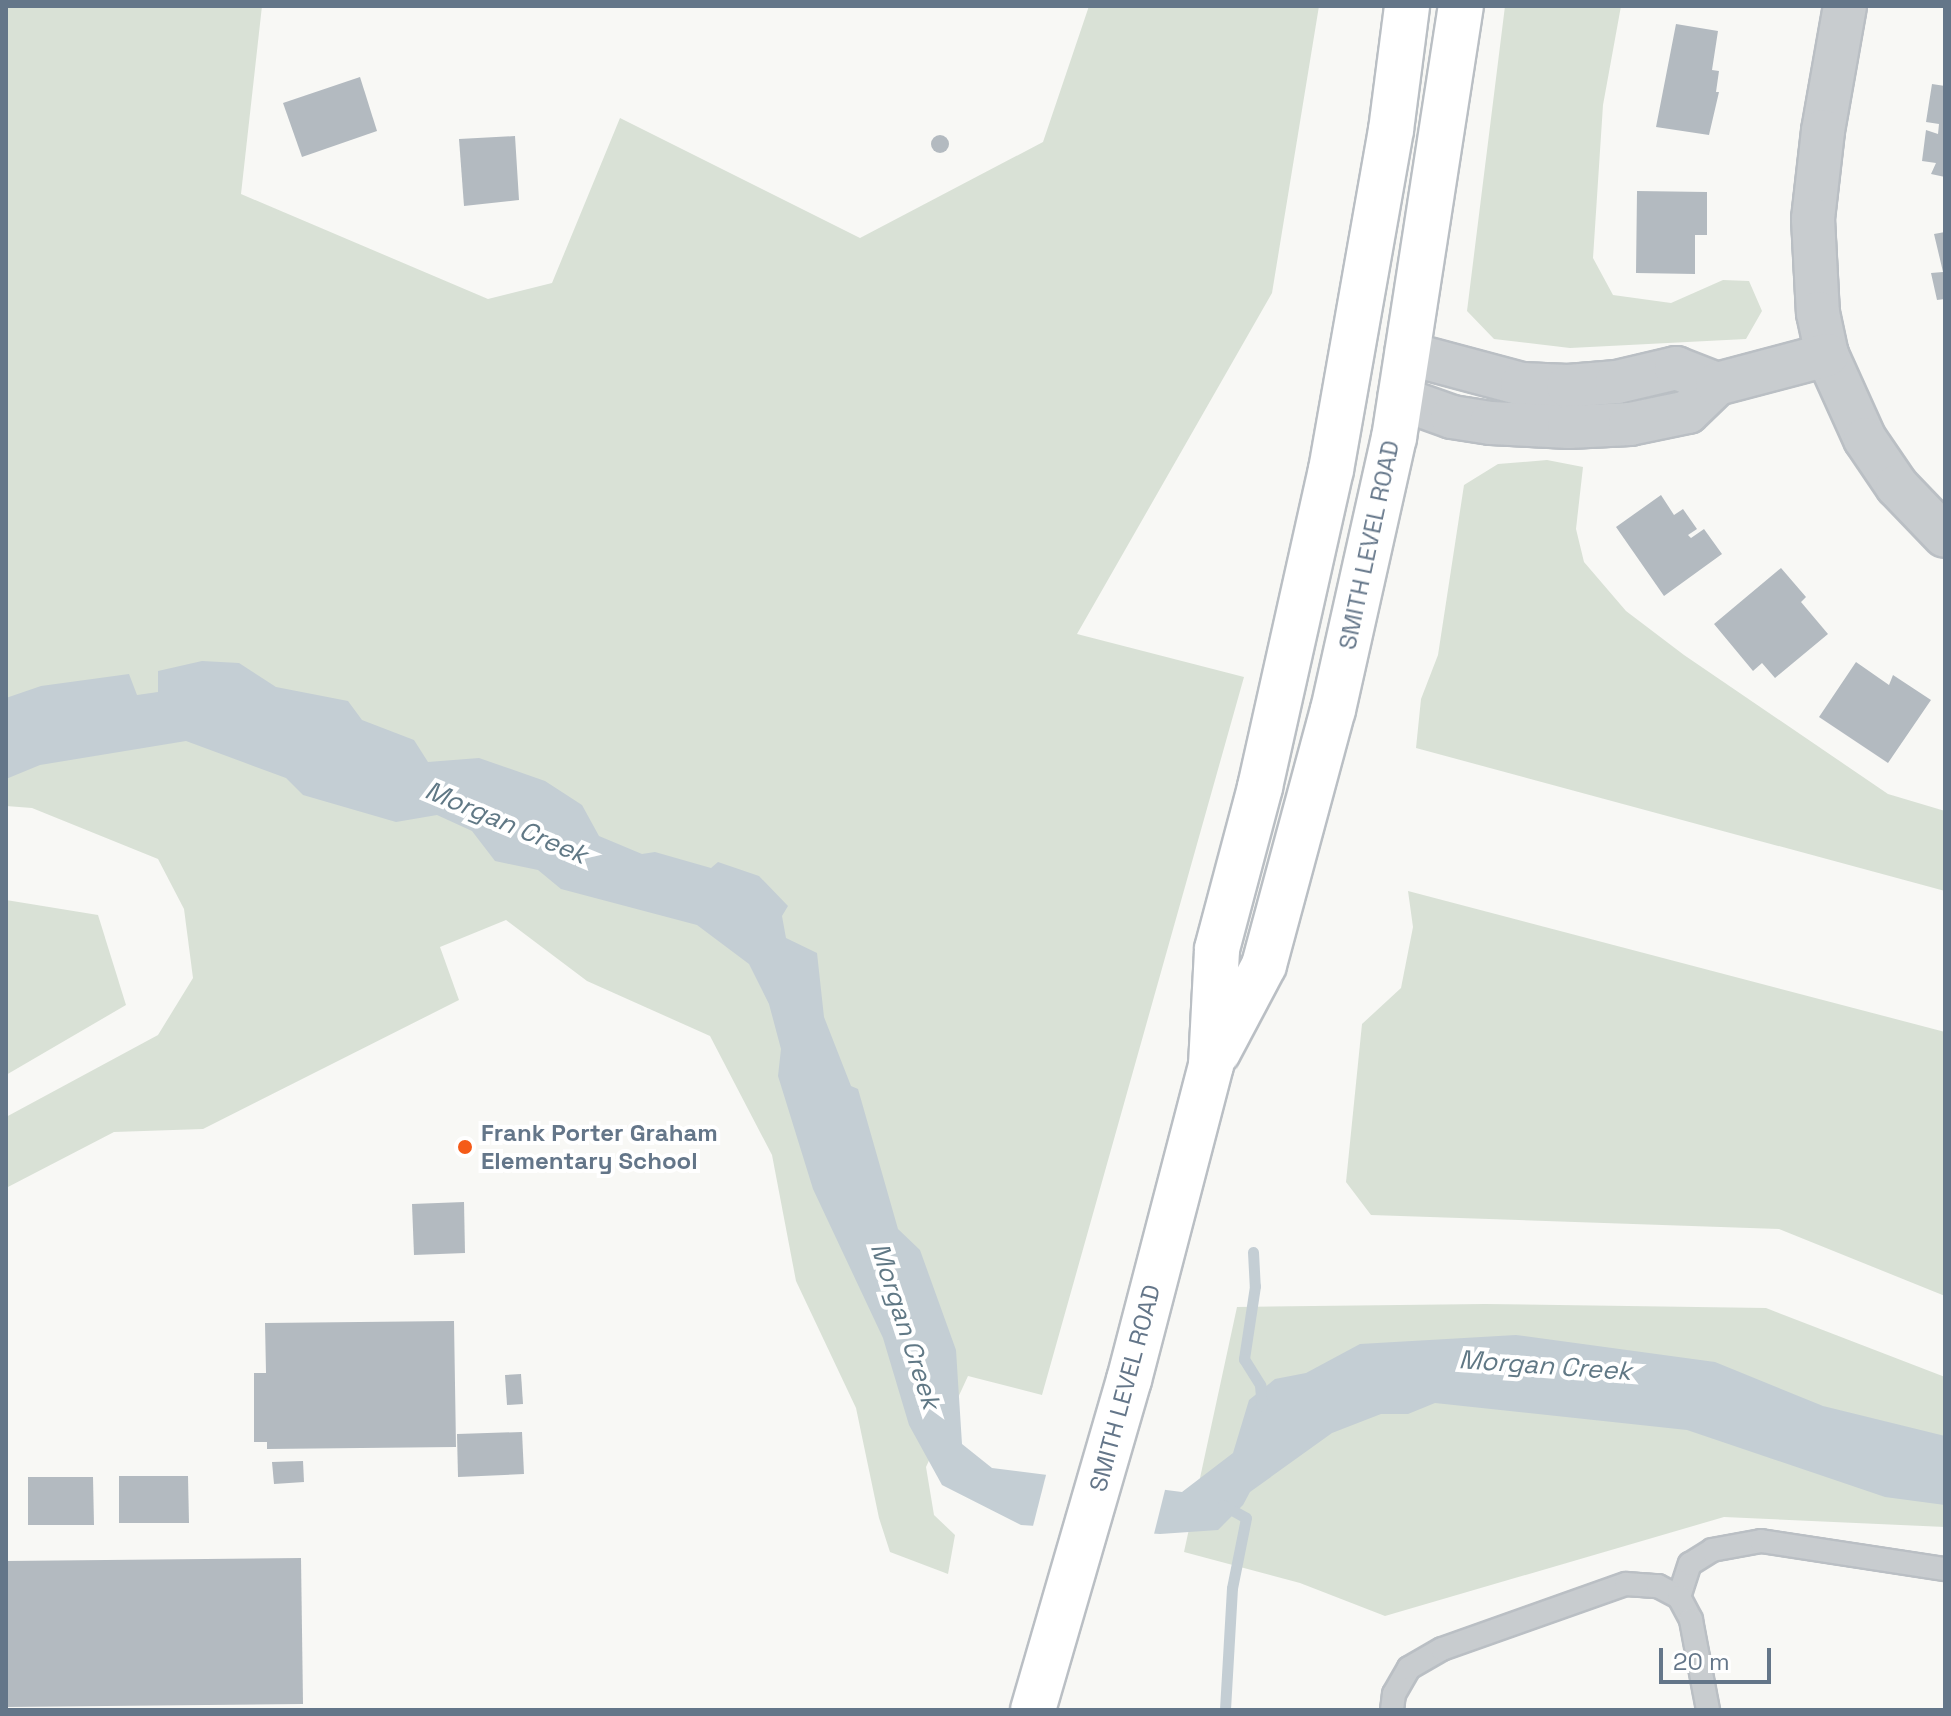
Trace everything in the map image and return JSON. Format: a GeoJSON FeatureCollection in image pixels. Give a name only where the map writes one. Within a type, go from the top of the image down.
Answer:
{"type":"FeatureCollection","features":[{"type":"Feature","properties":{"kind":"main road","name":"SMITH LEVEL ROAD"},"geometry":{"type":"LineString","coordinates":[[1033,1710],[1129,1380],[1211,1065],[1217,949],[1260,787],[1331,470],[1377,219],[1407,6]]}},
{"type":"Feature","properties":{"kind":"main road"},"geometry":{"type":"LineString","coordinates":[[1399,398],[1382,384],[1381,362],[1433,6]]}},
{"type":"Feature","properties":{"kind":"main road","name":"SMITH LEVEL ROAD"},"geometry":{"type":"LineString","coordinates":[[1211,1065],[1264,965],[1333,710],[1394,438],[1461,6]]}},
{"type":"Feature","properties":{"kind":"street"},"geometry":{"type":"LineString","coordinates":[[1845,6],[1823,131],[1813,219],[1818,313],[1827,355],[1865,439],[1897,486],[1945,536]]}},
{"type":"Feature","properties":{"kind":"street"},"geometry":{"type":"LineString","coordinates":[[1406,353],[1522,384],[1568,386],[1617,382],[1676,368],[1717,384]]}},
{"type":"Feature","properties":{"kind":"street"},"geometry":{"type":"LineString","coordinates":[[1399,398],[1452,417],[1569,427],[1630,424],[1688,412],[1717,384],[1827,355]]}},
{"type":"Feature","properties":{"kind":"lane"},"geometry":{"type":"LineString","coordinates":[[1679,1597],[1690,1564],[1712,1550],[1761,1541],[1945,1569]]}},
{"type":"Feature","properties":{"kind":"lane"},"geometry":{"type":"LineString","coordinates":[[1392,1710],[1394,1694],[1409,1668],[1442,1649],[1626,1584],[1658,1586],[1679,1597],[1691,1620],[1708,1710]]}},
{"type":"Feature","properties":{"kind":"shaded area"},"geometry":{"type":"Polygon","coordinates":[[[6,6],[262,6],[241,194],[488,299],[552,283],[620,118],[860,238],[1043,142],[1089,6],[1319,6],[1272,293],[1077,634],[1244,677],[1042,1395],[968,1376],[926,1467],[934,1515],[955,1535],[948,1574],[890,1552],[879,1518],[856,1408],[796,1281],[772,1155],[710,1036],[587,981],[506,920],[440,947],[459,1000],[203,1129],[114,1132],[6,1188],[6,1117],[158,1035],[193,978],[184,909],[158,859],[32,808],[6,806],[6,6]]]}},
{"type":"Feature","properties":{"kind":"shaded area"},"geometry":{"type":"Polygon","coordinates":[[[1505,6],[1621,6],[1603,105],[1593,258],[1613,295],[1671,303],[1723,280],[1749,281],[1762,311],[1746,339],[1570,348],[1494,339],[1467,311],[1505,6]]]}},
{"type":"Feature","properties":{"kind":"shaded area"},"geometry":{"type":"Polygon","coordinates":[[[1547,460],[1583,467],[1576,529],[1584,562],[1626,611],[1684,655],[1888,794],[1945,811],[1945,891],[1416,748],[1421,699],[1438,655],[1464,485],[1498,464],[1547,460]]]}},
{"type":"Feature","properties":{"kind":"shaded area"},"geometry":{"type":"Polygon","coordinates":[[[1408,891],[1945,1032],[1945,1296],[1779,1229],[1371,1215],[1346,1182],[1362,1024],[1401,988],[1413,927],[1408,891]]]}},
{"type":"Feature","properties":{"kind":"shaded area"},"geometry":{"type":"Polygon","coordinates":[[[6,900],[98,915],[126,1005],[6,1075],[6,900]]]}},
{"type":"Feature","properties":{"kind":"shaded area"},"geometry":{"type":"Polygon","coordinates":[[[1485,1304],[1766,1308],[1945,1377],[1945,1527],[1724,1517],[1385,1616],[1300,1583],[1184,1552],[1237,1307],[1485,1304]]]}},
{"type":"Feature","properties":{"kind":"water","name":"Morgan Creek"},"geometry":{"type":"Polygon","coordinates":[[[202,661],[239,663],[276,687],[348,701],[362,720],[414,740],[428,762],[479,758],[545,781],[582,805],[599,836],[642,854],[655,852],[711,868],[718,862],[759,876],[788,906],[782,916],[786,938],[817,953],[824,1017],[851,1086],[858,1089],[898,1229],[920,1250],[956,1350],[962,1444],[992,1468],[1182,1492],[1233,1453],[1249,1400],[1275,1379],[1306,1373],[1360,1344],[1516,1335],[1715,1362],[1823,1406],[1945,1436],[1945,1505],[1885,1497],[1687,1430],[1435,1403],[1408,1414],[1381,1414],[1332,1433],[1250,1492],[1243,1505],[1218,1530],[1160,1534],[1021,1525],[942,1485],[909,1425],[883,1338],[813,1189],[778,1076],[781,1049],[769,1004],[749,964],[697,925],[561,889],[538,870],[495,861],[472,831],[437,815],[396,822],[303,795],[286,778],[186,741],[40,765],[6,779],[6,698],[41,686],[129,674],[137,695],[158,692],[158,671],[202,661]]]}},
{"type":"Feature","properties":{"kind":"pier"},"geometry":{"type":"Polygon","coordinates":[[[1047,1471],[1166,1486],[1153,1538],[1032,1530],[1047,1471]]]}},
{"type":"Feature","properties":{"kind":"building"},"geometry":{"type":"Polygon","coordinates":[[[1676,24],[1718,31],[1712,70],[1719,71],[1716,92],[1719,92],[1709,135],[1656,127],[1676,24]]]}},
{"type":"Feature","properties":{"kind":"building"},"geometry":{"type":"Polygon","coordinates":[[[360,77],[377,131],[302,157],[283,103],[360,77]]]}},
{"type":"Feature","properties":{"kind":"building"},"geometry":{"type":"Polygon","coordinates":[[[1932,84],[1945,86],[1945,177],[1931,174],[1936,163],[1922,161],[1926,130],[1938,134],[1939,124],[1926,122],[1932,84]]]}},
{"type":"Feature","properties":{"kind":"building"},"geometry":{"type":"Polygon","coordinates":[[[940,135],[949,144],[940,153],[931,144],[940,135]]]}},
{"type":"Feature","properties":{"kind":"building"},"geometry":{"type":"Polygon","coordinates":[[[515,136],[519,200],[464,206],[459,139],[515,136]]]}},
{"type":"Feature","properties":{"kind":"building"},"geometry":{"type":"Polygon","coordinates":[[[1637,191],[1707,192],[1707,235],[1695,235],[1695,274],[1636,273],[1637,191]]]}},
{"type":"Feature","properties":{"kind":"building"},"geometry":{"type":"Polygon","coordinates":[[[1945,232],[1945,299],[1937,300],[1931,273],[1943,272],[1934,234],[1945,232]]]}},
{"type":"Feature","properties":{"kind":"building"},"geometry":{"type":"Polygon","coordinates":[[[1661,495],[1674,515],[1683,509],[1697,529],[1688,535],[1691,538],[1704,529],[1722,554],[1664,596],[1616,527],[1661,495]]]}},
{"type":"Feature","properties":{"kind":"building"},"geometry":{"type":"Polygon","coordinates":[[[1781,568],[1806,597],[1801,602],[1828,634],[1775,678],[1762,663],[1753,671],[1714,624],[1781,568]]]}},
{"type":"Feature","properties":{"kind":"building"},"geometry":{"type":"Polygon","coordinates":[[[1856,662],[1889,685],[1893,675],[1931,700],[1888,763],[1819,717],[1856,662]]]}},
{"type":"Feature","properties":{"kind":"building"},"geometry":{"type":"Polygon","coordinates":[[[464,1202],[465,1253],[414,1255],[412,1204],[464,1202]]]}},
{"type":"Feature","properties":{"kind":"building"},"geometry":{"type":"Polygon","coordinates":[[[454,1321],[456,1447],[267,1449],[267,1442],[254,1442],[254,1373],[266,1373],[265,1323],[454,1321]]]}},
{"type":"Feature","properties":{"kind":"building"},"geometry":{"type":"Polygon","coordinates":[[[521,1374],[523,1404],[507,1405],[505,1375],[521,1374]]]}},
{"type":"Feature","properties":{"kind":"building"},"geometry":{"type":"Polygon","coordinates":[[[522,1432],[524,1474],[458,1477],[457,1434],[522,1432]]]}},
{"type":"Feature","properties":{"kind":"building"},"geometry":{"type":"Polygon","coordinates":[[[303,1461],[304,1482],[274,1484],[272,1462],[303,1461]]]}},
{"type":"Feature","properties":{"kind":"building"},"geometry":{"type":"Polygon","coordinates":[[[119,1476],[188,1476],[189,1523],[119,1523],[119,1476]]]}},
{"type":"Feature","properties":{"kind":"building"},"geometry":{"type":"Polygon","coordinates":[[[28,1477],[93,1477],[94,1525],[28,1525],[28,1477]]]}},
{"type":"Feature","properties":{"kind":"building"},"geometry":{"type":"Polygon","coordinates":[[[301,1558],[303,1704],[6,1707],[6,1561],[301,1558]]]}},
{"type":"Feature","properties":{"kind":"waterway"},"geometry":{"type":"LineString","coordinates":[[1253,1252],[1255,1286],[1244,1359],[1260,1385],[1262,1406]]}},
{"type":"Feature","properties":{"kind":"waterway"},"geometry":{"type":"LineString","coordinates":[[1223,1505],[1246,1518],[1232,1588],[1225,1710]]}},
{"type":"Feature","properties":{"kind":"place","name":"Frank Porter Graham Elementary School"},"geometry":{"type":"Point","coordinates":[465,1147]}}]}
